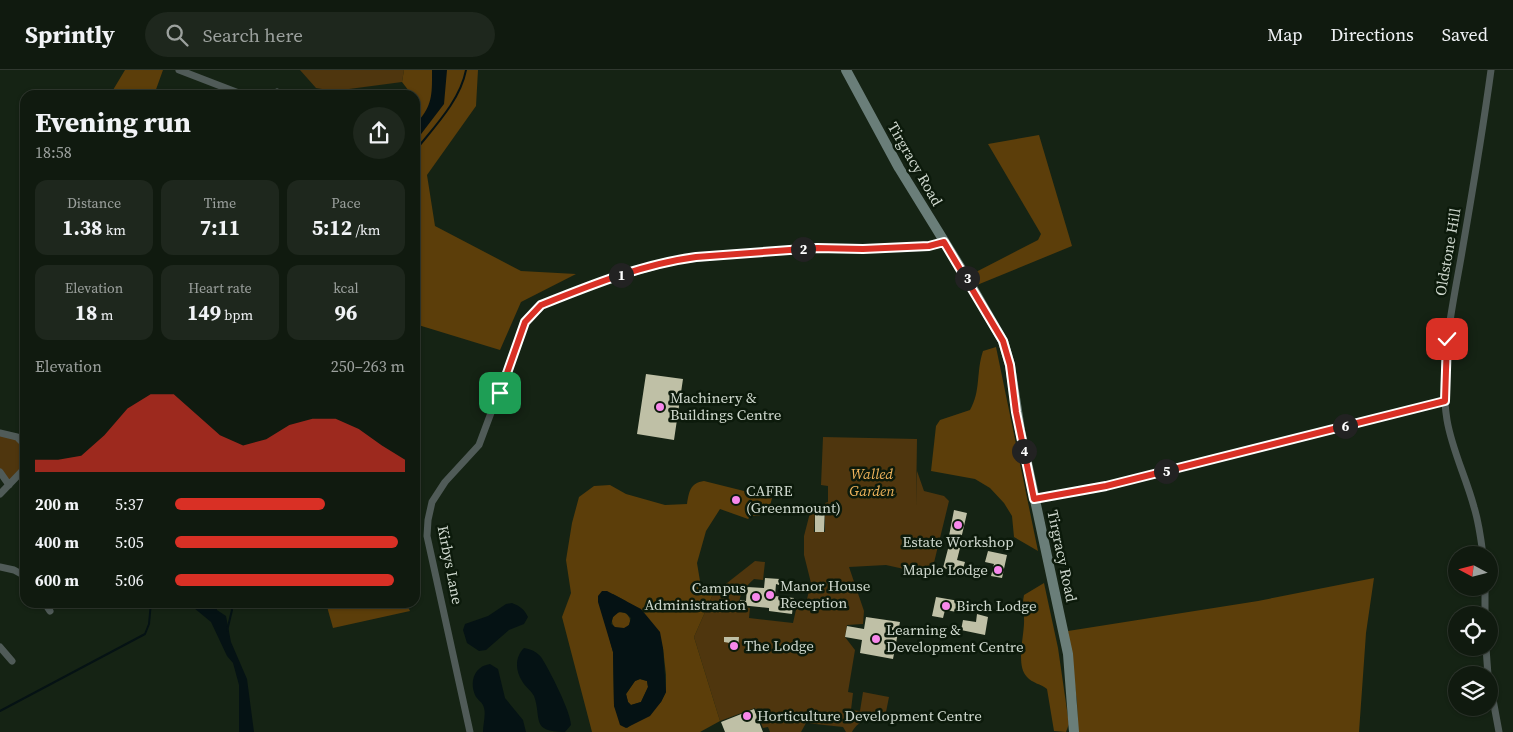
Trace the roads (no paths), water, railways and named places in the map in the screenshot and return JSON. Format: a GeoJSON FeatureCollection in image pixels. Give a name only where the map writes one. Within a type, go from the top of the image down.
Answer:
{"type":"FeatureCollection","features":[{"type":"Feature","properties":{"kind":"street"},"geometry":{"type":"LineString","coordinates":[[179,70],[231,90]]}},
{"type":"Feature","properties":{"kind":"street","name":"Tirgracy Road"},"geometry":{"type":"LineString","coordinates":[[846,70],[898,168],[1003,341],[1010,365],[1016,412],[1068,654],[1074,732]]}},
{"type":"Feature","properties":{"kind":"street","name":"Oldstone Hill"},"geometry":{"type":"LineString","coordinates":[[1482,546],[1480,528],[1453,444],[1447,420],[1445,401],[1447,339],[1491,70]]}},
{"type":"Feature","properties":{"kind":"street","name":"Kirbys Lane"},"geometry":{"type":"LineString","coordinates":[[470,732],[427,536],[428,520],[430,508],[438,492],[479,445],[519,336],[525,322],[533,312],[541,305],[601,281],[678,260],[792,249],[863,249],[929,246],[944,242]]}},
{"type":"Feature","properties":{"kind":"street"},"geometry":{"type":"LineString","coordinates":[[1034,499],[1106,486],[1445,401]]}},
{"type":"Feature","properties":{"kind":"street"},"geometry":{"type":"LineString","coordinates":[[0,433],[17,437],[20,440]]}},
{"type":"Feature","properties":{"kind":"street"},"geometry":{"type":"LineString","coordinates":[[0,472],[9,485]]}},
{"type":"Feature","properties":{"kind":"street"},"geometry":{"type":"LineString","coordinates":[[0,494],[20,473]]}},
{"type":"Feature","properties":{"kind":"street"},"geometry":{"type":"LineString","coordinates":[[0,567],[20,573]]}},
{"type":"Feature","properties":{"kind":"street"},"geometry":{"type":"LineString","coordinates":[[48,608],[50,612]]}},
{"type":"Feature","properties":{"kind":"street"},"geometry":{"type":"LineString","coordinates":[[0,646],[12,661]]}},
{"type":"Feature","properties":{"kind":"street"},"geometry":{"type":"LineString","coordinates":[[1496,716],[1499,732]]}},
{"type":"Feature","properties":{"kind":"waterway"},"geometry":{"type":"LineString","coordinates":[[420,145],[452,103],[463,81],[466,70]]}},
{"type":"Feature","properties":{"kind":"waterway"},"geometry":{"type":"LineString","coordinates":[[0,711],[145,634],[149,624],[150,608]]}},
{"type":"Feature","properties":{"kind":"waterway"},"geometry":{"type":"LineString","coordinates":[[227,631],[231,608]]}},
{"type":"Feature","properties":{"kind":"place","name":"Machinery & Buildings Centre"},"geometry":{"type":"Point","coordinates":[660,407]}},
{"type":"Feature","properties":{"kind":"place","name":"CAFRE (Greenmount)"},"geometry":{"type":"Point","coordinates":[736,500]}},
{"type":"Feature","properties":{"kind":"place","name":"Estate Workshop"},"geometry":{"type":"Point","coordinates":[958,525]}},
{"type":"Feature","properties":{"kind":"place","name":"Maple Lodge"},"geometry":{"type":"Point","coordinates":[998,570]}},
{"type":"Feature","properties":{"kind":"place","name":"Manor House Reception"},"geometry":{"type":"Point","coordinates":[770,595]}},
{"type":"Feature","properties":{"kind":"place","name":"Campus Administration"},"geometry":{"type":"Point","coordinates":[756,597]}},
{"type":"Feature","properties":{"kind":"place","name":"Birch Lodge"},"geometry":{"type":"Point","coordinates":[946,606]}},
{"type":"Feature","properties":{"kind":"place","name":"Learning & Development Centre"},"geometry":{"type":"Point","coordinates":[876,639]}},
{"type":"Feature","properties":{"kind":"place","name":"The Lodge"},"geometry":{"type":"Point","coordinates":[734,646]}},
{"type":"Feature","properties":{"kind":"place","name":"Horticulture Development Centre"},"geometry":{"type":"Point","coordinates":[747,716]}},
{"type":"Feature","properties":{"kind":"park label","name":"Walled Garden"},"geometry":{"type":"Point","coordinates":[872,482]}}]}
